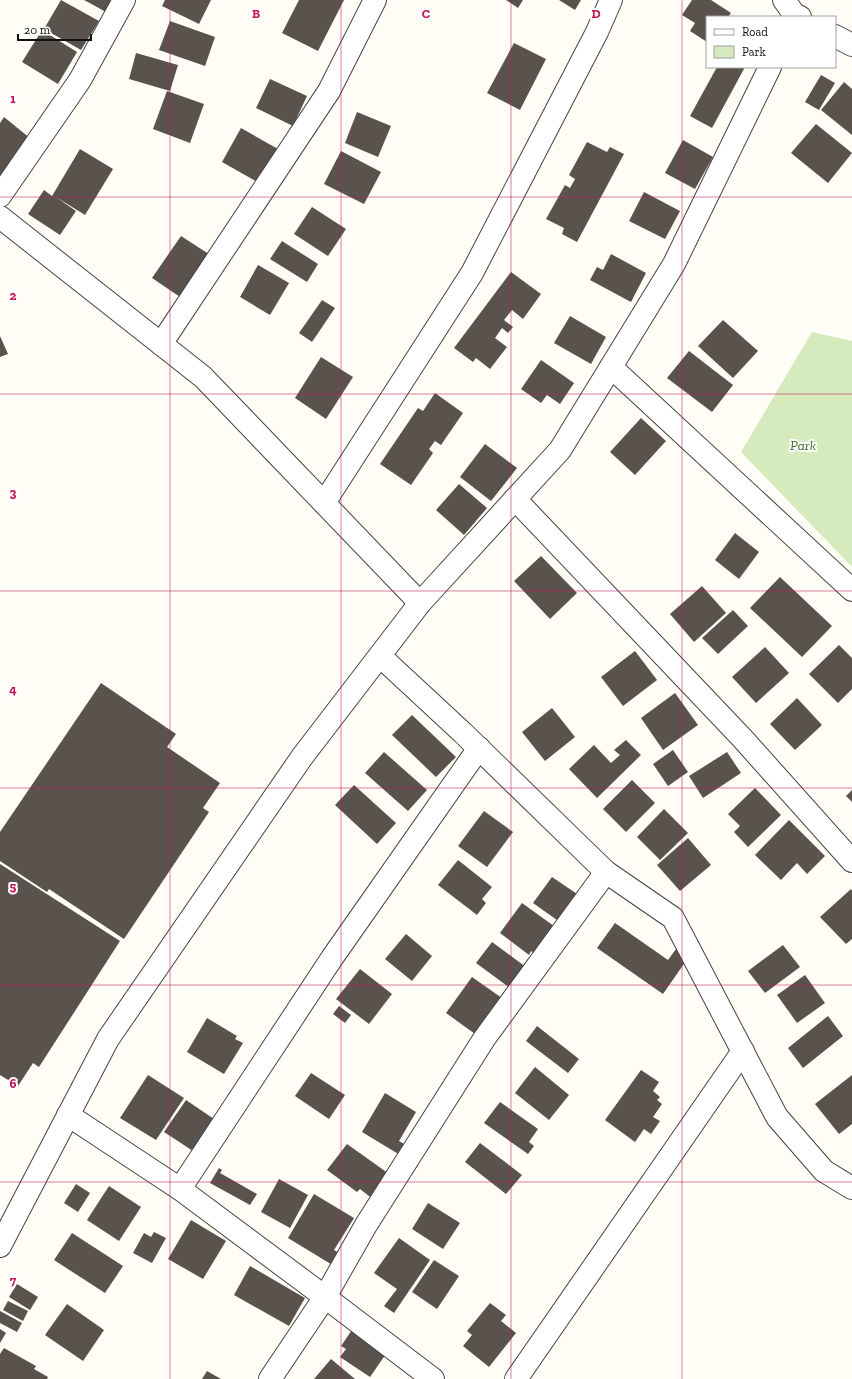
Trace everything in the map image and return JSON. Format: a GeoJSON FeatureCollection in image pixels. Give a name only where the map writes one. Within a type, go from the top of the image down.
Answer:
{"type":"FeatureCollection","features":[{"type":"Feature","properties":{"kind":"street"},"geometry":{"type":"LineString","coordinates":[[0,196],[80,80],[124,0]]}},
{"type":"Feature","properties":{"kind":"street"},"geometry":{"type":"LineString","coordinates":[[161,344],[329,91],[375,0]]}},
{"type":"Feature","properties":{"kind":"street"},"geometry":{"type":"LineString","coordinates":[[324,503],[472,273],[597,32],[611,0]]}},
{"type":"Feature","properties":{"kind":"street"},"geometry":{"type":"LineString","coordinates":[[836,37],[852,45]]}},
{"type":"Feature","properties":{"kind":"street"},"geometry":{"type":"LineString","coordinates":[[0,1246],[108,1039],[302,757],[420,603],[560,450],[674,264],[770,68]]}},
{"type":"Feature","properties":{"kind":"street"},"geometry":{"type":"LineString","coordinates":[[0,217],[202,377],[420,603]]}},
{"type":"Feature","properties":{"kind":"street"},"geometry":{"type":"LineString","coordinates":[[611,367],[852,590]]}},
{"type":"Feature","properties":{"kind":"street"},"geometry":{"type":"LineString","coordinates":[[515,499],[743,739],[852,861]]}},
{"type":"Feature","properties":{"kind":"street"},"geometry":{"type":"LineString","coordinates":[[380,656],[479,748],[606,872],[673,918],[777,1117],[824,1170],[852,1188]]}},
{"type":"Feature","properties":{"kind":"street"},"geometry":{"type":"LineString","coordinates":[[180,1189],[332,958],[479,748]]}},
{"type":"Feature","properties":{"kind":"street"},"geometry":{"type":"LineString","coordinates":[[270,1379],[325,1297],[366,1225],[484,1039],[606,872]]}},
{"type":"Feature","properties":{"kind":"street"},"geometry":{"type":"LineString","coordinates":[[516,1379],[743,1051]]}},
{"type":"Feature","properties":{"kind":"street"},"geometry":{"type":"LineString","coordinates":[[68,1116],[180,1189],[433,1379]]}},
{"type":"Feature","properties":{"kind":"green space","name":"Park"},"geometry":{"type":"Polygon","coordinates":[[[812,332],[852,341],[852,567],[741,452],[812,332]]]}},
{"type":"Feature","properties":{"kind":"building"},"geometry":{"type":"Polygon","coordinates":[[[61,0],[99,21],[81,50],[44,29],[61,0]]]}},
{"type":"Feature","properties":{"kind":"building"},"geometry":{"type":"Polygon","coordinates":[[[84,0],[112,0],[106,12],[84,0]]]}},
{"type":"Feature","properties":{"kind":"building"},"geometry":{"type":"Polygon","coordinates":[[[165,0],[211,0],[199,24],[162,6],[165,0]]]}},
{"type":"Feature","properties":{"kind":"building"},"geometry":{"type":"Polygon","coordinates":[[[299,0],[344,0],[318,51],[282,33],[299,0]]]}},
{"type":"Feature","properties":{"kind":"building"},"geometry":{"type":"Polygon","coordinates":[[[506,0],[523,0],[518,8],[506,0]]]}},
{"type":"Feature","properties":{"kind":"building"},"geometry":{"type":"Polygon","coordinates":[[[559,0],[581,0],[575,10],[559,0]]]}},
{"type":"Feature","properties":{"kind":"building"},"geometry":{"type":"Polygon","coordinates":[[[692,0],[711,0],[731,13],[729,16],[706,16],[706,41],[690,31],[695,23],[682,15],[692,0]]]}},
{"type":"Feature","properties":{"kind":"building"},"geometry":{"type":"Polygon","coordinates":[[[170,21],[215,37],[205,66],[159,50],[170,21]]]}},
{"type":"Feature","properties":{"kind":"building"},"geometry":{"type":"Polygon","coordinates":[[[42,30],[77,52],[58,84],[22,62],[42,30]]]}},
{"type":"Feature","properties":{"kind":"building"},"geometry":{"type":"Polygon","coordinates":[[[514,43],[546,59],[520,110],[487,93],[514,43]]]}},
{"type":"Feature","properties":{"kind":"building"},"geometry":{"type":"Polygon","coordinates":[[[136,53],[178,65],[170,91],[129,79],[136,53]]]}},
{"type":"Feature","properties":{"kind":"building"},"geometry":{"type":"Polygon","coordinates":[[[716,68],[744,68],[712,128],[690,116],[716,68]]]}},
{"type":"Feature","properties":{"kind":"building"},"geometry":{"type":"Polygon","coordinates":[[[821,75],[835,83],[819,110],[805,102],[821,75]]]}},
{"type":"Feature","properties":{"kind":"building"},"geometry":{"type":"Polygon","coordinates":[[[270,79],[307,96],[293,126],[256,108],[270,79]]]}},
{"type":"Feature","properties":{"kind":"building"},"geometry":{"type":"Polygon","coordinates":[[[844,82],[852,89],[852,135],[821,110],[844,82]]]}},
{"type":"Feature","properties":{"kind":"building"},"geometry":{"type":"Polygon","coordinates":[[[167,91],[204,104],[190,143],[153,129],[167,91]]]}},
{"type":"Feature","properties":{"kind":"building"},"geometry":{"type":"Polygon","coordinates":[[[357,112],[391,126],[378,157],[345,143],[357,112]]]}},
{"type":"Feature","properties":{"kind":"building"},"geometry":{"type":"Polygon","coordinates":[[[4,117],[31,139],[1,176],[0,123],[4,117]]]}},
{"type":"Feature","properties":{"kind":"building"},"geometry":{"type":"Polygon","coordinates":[[[816,124],[852,153],[828,183],[791,153],[816,124]]]}},
{"type":"Feature","properties":{"kind":"building"},"geometry":{"type":"Polygon","coordinates":[[[241,128],[278,149],[259,183],[222,162],[241,128]]]}},
{"type":"Feature","properties":{"kind":"building"},"geometry":{"type":"Polygon","coordinates":[[[683,140],[713,157],[695,189],[665,173],[683,140]]]}},
{"type":"Feature","properties":{"kind":"building"},"geometry":{"type":"Polygon","coordinates":[[[587,142],[607,152],[610,147],[624,154],[577,242],[562,234],[564,228],[546,219],[565,185],[570,188],[575,179],[569,175],[587,142]]]}},
{"type":"Feature","properties":{"kind":"building"},"geometry":{"type":"Polygon","coordinates":[[[80,149],[113,169],[85,215],[56,197],[76,211],[60,235],[28,214],[44,190],[52,196],[80,149]]]}},
{"type":"Feature","properties":{"kind":"building"},"geometry":{"type":"Polygon","coordinates":[[[341,151],[381,172],[364,204],[324,184],[341,151]]]}},
{"type":"Feature","properties":{"kind":"building"},"geometry":{"type":"Polygon","coordinates":[[[644,192],[680,211],[665,239],[629,221],[644,192]]]}},
{"type":"Feature","properties":{"kind":"building"},"geometry":{"type":"Polygon","coordinates":[[[312,207],[346,229],[328,256],[294,234],[312,207]]]}},
{"type":"Feature","properties":{"kind":"building"},"geometry":{"type":"Polygon","coordinates":[[[181,236],[215,258],[186,301],[152,278],[181,236]]]}},
{"type":"Feature","properties":{"kind":"building"},"geometry":{"type":"Polygon","coordinates":[[[282,241],[318,264],[307,282],[270,259],[282,241]]]}},
{"type":"Feature","properties":{"kind":"building"},"geometry":{"type":"Polygon","coordinates":[[[611,254],[646,273],[631,302],[590,280],[597,267],[603,270],[611,254]]]}},
{"type":"Feature","properties":{"kind":"building"},"geometry":{"type":"Polygon","coordinates":[[[258,265],[289,283],[270,315],[240,297],[258,265]]]}},
{"type":"Feature","properties":{"kind":"building"},"geometry":{"type":"Polygon","coordinates":[[[511,272],[541,294],[523,319],[512,310],[504,320],[513,327],[508,333],[502,328],[495,338],[507,347],[490,369],[476,358],[473,362],[454,348],[511,272]]]}},
{"type":"Feature","properties":{"kind":"building"},"geometry":{"type":"Polygon","coordinates":[[[322,300],[335,308],[312,342],[299,333],[322,300]]]}},
{"type":"Feature","properties":{"kind":"building"},"geometry":{"type":"Polygon","coordinates":[[[570,316],[606,337],[591,364],[554,343],[570,316]]]}},
{"type":"Feature","properties":{"kind":"building"},"geometry":{"type":"Polygon","coordinates":[[[723,320],[758,351],[733,378],[698,346],[723,320]]]}},
{"type":"Feature","properties":{"kind":"building"},"geometry":{"type":"Polygon","coordinates":[[[0,336],[8,354],[0,357],[0,336]]]}},
{"type":"Feature","properties":{"kind":"building"},"geometry":{"type":"Polygon","coordinates":[[[689,351],[733,385],[712,412],[667,378],[689,351]]]}},
{"type":"Feature","properties":{"kind":"building"},"geometry":{"type":"Polygon","coordinates":[[[321,357],[353,377],[326,419],[295,398],[321,357]]]}},
{"type":"Feature","properties":{"kind":"building"},"geometry":{"type":"Polygon","coordinates":[[[541,360],[574,383],[560,404],[547,395],[541,403],[521,389],[541,360]]]}},
{"type":"Feature","properties":{"kind":"building"},"geometry":{"type":"Polygon","coordinates":[[[435,393],[463,413],[441,445],[435,441],[429,449],[433,453],[411,485],[380,464],[418,408],[423,411],[435,393]]]}},
{"type":"Feature","properties":{"kind":"building"},"geometry":{"type":"Polygon","coordinates":[[[641,418],[666,441],[635,475],[610,452],[641,418]]]}},
{"type":"Feature","properties":{"kind":"building"},"geometry":{"type":"Polygon","coordinates":[[[485,444],[517,468],[491,501],[460,477],[485,444]]]}},
{"type":"Feature","properties":{"kind":"building"},"geometry":{"type":"Polygon","coordinates":[[[459,484],[487,508],[464,535],[436,510],[459,484]]]}},
{"type":"Feature","properties":{"kind":"building"},"geometry":{"type":"Polygon","coordinates":[[[735,533],[759,552],[739,579],[715,560],[735,533]]]}},
{"type":"Feature","properties":{"kind":"building"},"geometry":{"type":"Polygon","coordinates":[[[541,556],[577,593],[550,619],[514,581],[541,556]]]}},
{"type":"Feature","properties":{"kind":"building"},"geometry":{"type":"Polygon","coordinates":[[[780,577],[832,626],[802,657],[750,608],[780,577]]]}},
{"type":"Feature","properties":{"kind":"building"},"geometry":{"type":"Polygon","coordinates":[[[702,586],[726,613],[694,642],[670,614],[702,586]]]}},
{"type":"Feature","properties":{"kind":"building"},"geometry":{"type":"Polygon","coordinates":[[[733,610],[748,626],[718,654],[702,638],[733,610]]]}},
{"type":"Feature","properties":{"kind":"building"},"geometry":{"type":"Polygon","coordinates":[[[839,645],[852,658],[852,689],[838,703],[809,674],[839,645]]]}},
{"type":"Feature","properties":{"kind":"building"},"geometry":{"type":"Polygon","coordinates":[[[765,647],[789,673],[756,703],[732,677],[765,647]]]}},
{"type":"Feature","properties":{"kind":"building"},"geometry":{"type":"Polygon","coordinates":[[[635,651],[657,680],[623,706],[601,677],[635,651]]]}},
{"type":"Feature","properties":{"kind":"building"},"geometry":{"type":"Polygon","coordinates":[[[101,683],[176,734],[167,747],[220,783],[203,808],[209,812],[124,939],[49,889],[47,892],[0,861],[0,832],[101,683]]]}},
{"type":"Feature","properties":{"kind":"building"},"geometry":{"type":"Polygon","coordinates":[[[675,693],[698,725],[663,750],[641,718],[675,693]]]}},
{"type":"Feature","properties":{"kind":"building"},"geometry":{"type":"Polygon","coordinates":[[[797,698],[822,725],[795,750],[770,724],[797,698]]]}},
{"type":"Feature","properties":{"kind":"building"},"geometry":{"type":"Polygon","coordinates":[[[552,708],[575,737],[545,761],[522,732],[552,708]]]}},
{"type":"Feature","properties":{"kind":"building"},"geometry":{"type":"Polygon","coordinates":[[[412,715],[456,757],[436,777],[392,735],[412,715]]]}},
{"type":"Feature","properties":{"kind":"building"},"geometry":{"type":"Polygon","coordinates":[[[626,740],[641,755],[597,798],[569,769],[594,745],[611,763],[620,755],[614,750],[626,740]]]}},
{"type":"Feature","properties":{"kind":"building"},"geometry":{"type":"Polygon","coordinates":[[[673,750],[688,772],[668,786],[653,764],[673,750]]]}},
{"type":"Feature","properties":{"kind":"building"},"geometry":{"type":"Polygon","coordinates":[[[384,752],[427,790],[408,811],[365,773],[384,752]]]}},
{"type":"Feature","properties":{"kind":"building"},"geometry":{"type":"Polygon","coordinates":[[[727,752],[741,773],[703,798],[689,776],[727,752]]]}},
{"type":"Feature","properties":{"kind":"building"},"geometry":{"type":"Polygon","coordinates":[[[632,780],[655,803],[626,832],[603,809],[632,780]]]}},
{"type":"Feature","properties":{"kind":"building"},"geometry":{"type":"Polygon","coordinates":[[[354,785],[396,823],[377,844],[335,805],[354,785]]]}},
{"type":"Feature","properties":{"kind":"building"},"geometry":{"type":"Polygon","coordinates":[[[755,788],[781,815],[748,847],[734,832],[740,826],[728,814],[755,788]]]}},
{"type":"Feature","properties":{"kind":"building"},"geometry":{"type":"Polygon","coordinates":[[[852,790],[852,802],[846,796],[852,790]]]}},
{"type":"Feature","properties":{"kind":"building"},"geometry":{"type":"Polygon","coordinates":[[[664,809],[688,833],[660,860],[637,837],[664,809]]]}},
{"type":"Feature","properties":{"kind":"building"},"geometry":{"type":"Polygon","coordinates":[[[484,811],[513,832],[487,867],[458,846],[484,811]]]}},
{"type":"Feature","properties":{"kind":"building"},"geometry":{"type":"Polygon","coordinates":[[[789,820],[825,856],[807,874],[797,863],[781,880],[755,855],[789,820]]]}},
{"type":"Feature","properties":{"kind":"building"},"geometry":{"type":"Polygon","coordinates":[[[688,838],[711,865],[680,891],[657,865],[688,838]]]}},
{"type":"Feature","properties":{"kind":"building"},"geometry":{"type":"Polygon","coordinates":[[[458,860],[492,887],[482,899],[486,903],[477,915],[438,885],[458,860]]]}},
{"type":"Feature","properties":{"kind":"building"},"geometry":{"type":"Polygon","coordinates":[[[0,864],[120,941],[39,1067],[33,1063],[18,1086],[0,1075],[0,864]]]}},
{"type":"Feature","properties":{"kind":"building"},"geometry":{"type":"Polygon","coordinates":[[[552,877],[583,898],[564,925],[533,903],[552,877]]]}},
{"type":"Feature","properties":{"kind":"building"},"geometry":{"type":"Polygon","coordinates":[[[851,889],[852,939],[846,944],[820,917],[851,889]]]}},
{"type":"Feature","properties":{"kind":"building"},"geometry":{"type":"Polygon","coordinates":[[[522,903],[558,929],[541,958],[531,951],[529,955],[500,933],[522,903]]]}},
{"type":"Feature","properties":{"kind":"building"},"geometry":{"type":"Polygon","coordinates":[[[615,923],[668,960],[676,949],[688,958],[663,994],[597,948],[615,923]]]}},
{"type":"Feature","properties":{"kind":"building"},"geometry":{"type":"Polygon","coordinates":[[[406,934],[432,956],[412,981],[385,959],[406,934]]]}},
{"type":"Feature","properties":{"kind":"building"},"geometry":{"type":"Polygon","coordinates":[[[492,942],[530,970],[514,991],[476,963],[492,942]]]}},
{"type":"Feature","properties":{"kind":"building"},"geometry":{"type":"Polygon","coordinates":[[[783,945],[800,967],[765,993],[748,971],[783,945]]]}},
{"type":"Feature","properties":{"kind":"building"},"geometry":{"type":"Polygon","coordinates":[[[360,969],[392,994],[369,1024],[336,999],[360,969]]]}},
{"type":"Feature","properties":{"kind":"building"},"geometry":{"type":"Polygon","coordinates":[[[805,975],[825,1003],[797,1023],[777,995],[805,975]]]}},
{"type":"Feature","properties":{"kind":"building"},"geometry":{"type":"Polygon","coordinates":[[[472,977],[509,1003],[482,1039],[446,1013],[472,977]]]}},
{"type":"Feature","properties":{"kind":"building"},"geometry":{"type":"Polygon","coordinates":[[[339,1006],[351,1015],[345,1023],[333,1014],[339,1006]]]}},
{"type":"Feature","properties":{"kind":"building"},"geometry":{"type":"Polygon","coordinates":[[[828,1016],[843,1036],[803,1068],[788,1048],[828,1016]]]}},
{"type":"Feature","properties":{"kind":"building"},"geometry":{"type":"Polygon","coordinates":[[[207,1018],[237,1036],[235,1039],[243,1043],[224,1074],[187,1052],[207,1018]]]}},
{"type":"Feature","properties":{"kind":"building"},"geometry":{"type":"Polygon","coordinates":[[[537,1026],[579,1059],[568,1073],[526,1041],[537,1026]]]}},
{"type":"Feature","properties":{"kind":"building"},"geometry":{"type":"Polygon","coordinates":[[[535,1067],[569,1095],[549,1120],[515,1093],[535,1067]]]}},
{"type":"Feature","properties":{"kind":"building"},"geometry":{"type":"Polygon","coordinates":[[[641,1070],[659,1082],[653,1091],[660,1097],[657,1100],[662,1104],[653,1117],[660,1121],[651,1134],[644,1129],[635,1142],[605,1120],[641,1070]]]}},
{"type":"Feature","properties":{"kind":"building"},"geometry":{"type":"Polygon","coordinates":[[[311,1073],[345,1095],[329,1119],[295,1096],[311,1073]]]}},
{"type":"Feature","properties":{"kind":"building"},"geometry":{"type":"Polygon","coordinates":[[[148,1075],[184,1098],[156,1140],[120,1118],[148,1075]]]}},
{"type":"Feature","properties":{"kind":"building"},"geometry":{"type":"Polygon","coordinates":[[[852,1075],[852,1124],[839,1134],[815,1104],[852,1075]]]}},
{"type":"Feature","properties":{"kind":"building"},"geometry":{"type":"Polygon","coordinates":[[[385,1093],[416,1112],[399,1141],[406,1145],[400,1155],[362,1132],[385,1093]]]}},
{"type":"Feature","properties":{"kind":"building"},"geometry":{"type":"Polygon","coordinates":[[[186,1100],[214,1119],[193,1151],[164,1132],[186,1100]]]}},
{"type":"Feature","properties":{"kind":"building"},"geometry":{"type":"Polygon","coordinates":[[[500,1102],[538,1129],[529,1142],[534,1146],[528,1154],[484,1123],[500,1102]]]}},
{"type":"Feature","properties":{"kind":"building"},"geometry":{"type":"Polygon","coordinates":[[[480,1143],[522,1175],[506,1194],[465,1162],[480,1143]]]}},
{"type":"Feature","properties":{"kind":"building"},"geometry":{"type":"Polygon","coordinates":[[[347,1144],[392,1176],[374,1200],[360,1189],[357,1192],[327,1170],[347,1144]]]}},
{"type":"Feature","properties":{"kind":"building"},"geometry":{"type":"Polygon","coordinates":[[[219,1168],[222,1170],[220,1173],[257,1194],[250,1205],[210,1183],[219,1168]]]}},
{"type":"Feature","properties":{"kind":"building"},"geometry":{"type":"Polygon","coordinates":[[[279,1179],[308,1195],[290,1228],[261,1212],[279,1179]]]}},
{"type":"Feature","properties":{"kind":"building"},"geometry":{"type":"Polygon","coordinates":[[[76,1184],[90,1193],[78,1212],[64,1203],[76,1184]]]}},
{"type":"Feature","properties":{"kind":"building"},"geometry":{"type":"Polygon","coordinates":[[[109,1186],[141,1207],[119,1241],[87,1220],[109,1186]]]}},
{"type":"Feature","properties":{"kind":"building"},"geometry":{"type":"Polygon","coordinates":[[[314,1194],[354,1218],[334,1250],[341,1254],[334,1266],[288,1238],[314,1194]]]}},
{"type":"Feature","properties":{"kind":"building"},"geometry":{"type":"Polygon","coordinates":[[[428,1203],[460,1223],[443,1249],[412,1229],[428,1203]]]}},
{"type":"Feature","properties":{"kind":"building"},"geometry":{"type":"Polygon","coordinates":[[[191,1220],[226,1241],[203,1279],[168,1259],[191,1220]]]}},
{"type":"Feature","properties":{"kind":"building"},"geometry":{"type":"Polygon","coordinates":[[[154,1232],[166,1238],[152,1263],[133,1253],[144,1233],[151,1237],[154,1232]]]}},
{"type":"Feature","properties":{"kind":"building"},"geometry":{"type":"Polygon","coordinates":[[[72,1233],[123,1266],[105,1293],[54,1260],[72,1233]]]}},
{"type":"Feature","properties":{"kind":"building"},"geometry":{"type":"Polygon","coordinates":[[[399,1238],[430,1260],[394,1313],[384,1306],[397,1289],[374,1273],[399,1238]]]}},
{"type":"Feature","properties":{"kind":"building"},"geometry":{"type":"Polygon","coordinates":[[[434,1260],[459,1276],[437,1309],[412,1292],[434,1260]]]}},
{"type":"Feature","properties":{"kind":"building"},"geometry":{"type":"Polygon","coordinates":[[[250,1266],[305,1298],[289,1326],[234,1295],[250,1266]]]}},
{"type":"Feature","properties":{"kind":"building"},"geometry":{"type":"Polygon","coordinates":[[[17,1284],[38,1297],[30,1310],[9,1297],[17,1284]]]}},
{"type":"Feature","properties":{"kind":"building"},"geometry":{"type":"Polygon","coordinates":[[[8,1301],[28,1311],[23,1321],[3,1310],[8,1301]]]}},
{"type":"Feature","properties":{"kind":"building"},"geometry":{"type":"Polygon","coordinates":[[[490,1303],[506,1315],[501,1321],[516,1333],[489,1367],[463,1346],[472,1335],[467,1331],[490,1303]]]}},
{"type":"Feature","properties":{"kind":"building"},"geometry":{"type":"Polygon","coordinates":[[[67,1304],[104,1330],[83,1361],[45,1335],[67,1304]]]}},
{"type":"Feature","properties":{"kind":"building"},"geometry":{"type":"Polygon","coordinates":[[[0,1311],[22,1323],[17,1332],[0,1323],[0,1311]]]}},
{"type":"Feature","properties":{"kind":"building"},"geometry":{"type":"Polygon","coordinates":[[[356,1324],[390,1348],[370,1377],[340,1357],[346,1349],[341,1346],[356,1324]]]}},
{"type":"Feature","properties":{"kind":"building"},"geometry":{"type":"Polygon","coordinates":[[[0,1329],[6,1333],[0,1343],[0,1329]]]}},
{"type":"Feature","properties":{"kind":"building"},"geometry":{"type":"Polygon","coordinates":[[[4,1348],[36,1366],[34,1369],[48,1377],[47,1379],[0,1379],[0,1354],[4,1348]]]}},
{"type":"Feature","properties":{"kind":"building"},"geometry":{"type":"Polygon","coordinates":[[[331,1359],[355,1379],[314,1379],[331,1359]]]}},
{"type":"Feature","properties":{"kind":"building"},"geometry":{"type":"Polygon","coordinates":[[[207,1371],[221,1379],[202,1379],[207,1371]]]}}]}
